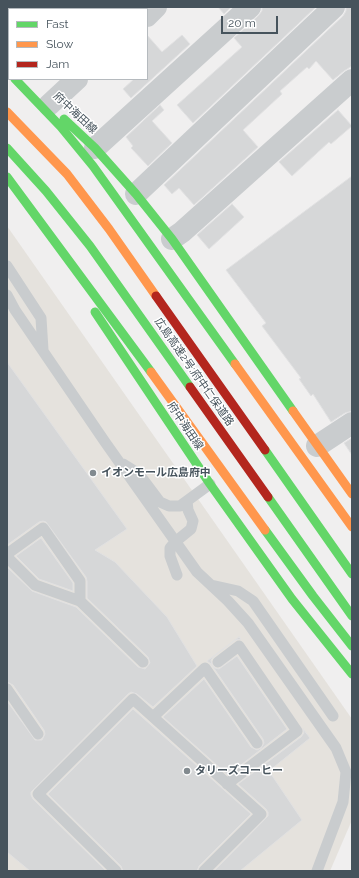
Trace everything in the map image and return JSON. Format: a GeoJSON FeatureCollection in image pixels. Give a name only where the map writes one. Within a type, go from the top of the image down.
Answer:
{"type":"FeatureCollection","features":[{"type":"Feature","properties":{"kind":"main road"},"geometry":{"type":"LineString","coordinates":[[16,80],[61,127],[93,166],[352,527]]}},
{"type":"Feature","properties":{"kind":"main road","name":"府中海田線"},"geometry":{"type":"LineString","coordinates":[[21,80],[95,148],[136,194],[172,239],[352,494]]}},
{"type":"Feature","properties":{"kind":"main road","name":"広島高速2号;府中仁保道路"},"geometry":{"type":"LineString","coordinates":[[7,112],[67,174],[109,229],[352,574]]}},
{"type":"Feature","properties":{"kind":"main road","name":"広島高速2号;府中仁保道路"},"geometry":{"type":"LineString","coordinates":[[7,148],[46,191],[90,246],[352,616]]}},
{"type":"Feature","properties":{"kind":"main road"},"geometry":{"type":"LineString","coordinates":[[7,177],[75,267],[313,596],[352,646]]}},
{"type":"Feature","properties":{"kind":"main road","name":"府中海田線"},"geometry":{"type":"LineString","coordinates":[[7,184],[59,258],[210,484],[292,599],[352,674]]}},
{"type":"Feature","properties":{"kind":"street"},"geometry":{"type":"LineString","coordinates":[[148,15],[156,7]]}},
{"type":"Feature","properties":{"kind":"street"},"geometry":{"type":"LineString","coordinates":[[95,148],[250,7]]}},
{"type":"Feature","properties":{"kind":"street"},"geometry":{"type":"LineString","coordinates":[[136,194],[334,7]]}},
{"type":"Feature","properties":{"kind":"street"},"geometry":{"type":"LineString","coordinates":[[49,105],[77,80]]}},
{"type":"Feature","properties":{"kind":"street"},"geometry":{"type":"LineString","coordinates":[[172,239],[182,232],[352,80]]}},
{"type":"Feature","properties":{"kind":"street"},"geometry":{"type":"LineString","coordinates":[[318,446],[352,423]]}},
{"type":"Feature","properties":{"kind":"lane"},"geometry":{"type":"LineString","coordinates":[[7,266],[41,318],[42,350]]}},
{"type":"Feature","properties":{"kind":"lane"},"geometry":{"type":"LineString","coordinates":[[7,295],[15,310],[42,350],[175,542],[197,572],[228,600],[248,624],[336,748],[346,772],[343,802],[317,871]]}},
{"type":"Feature","properties":{"kind":"lane"},"geometry":{"type":"LineString","coordinates":[[117,460],[138,474],[160,502],[169,506],[180,506],[210,484]]}},
{"type":"Feature","properties":{"kind":"lane"},"geometry":{"type":"LineString","coordinates":[[177,575],[170,556],[170,548],[191,529],[193,522],[188,510],[187,501]]}},
{"type":"Feature","properties":{"kind":"lane"},"geometry":{"type":"LineString","coordinates":[[7,554],[43,528],[80,580],[80,601]]}},
{"type":"Feature","properties":{"kind":"lane"},"geometry":{"type":"LineString","coordinates":[[7,557],[36,585],[80,601],[143,662]]}},
{"type":"Feature","properties":{"kind":"lane"},"geometry":{"type":"LineString","coordinates":[[211,585],[238,591],[253,601],[333,716]]}},
{"type":"Feature","properties":{"kind":"lane"},"geometry":{"type":"LineString","coordinates":[[218,662],[239,646],[297,731],[227,784]]}},
{"type":"Feature","properties":{"kind":"lane"},"geometry":{"type":"LineString","coordinates":[[153,718],[205,668],[257,743]]}},
{"type":"Feature","properties":{"kind":"lane"},"geometry":{"type":"LineString","coordinates":[[7,689],[38,734]]}},
{"type":"Feature","properties":{"kind":"lane"},"geometry":{"type":"LineString","coordinates":[[116,871],[38,794],[133,699],[261,814],[204,871]]}},
{"type":"Feature","properties":{"kind":"shaded area","name":"イオンモール広島府中"},"geometry":{"type":"Polygon","coordinates":[[[7,226],[352,719],[352,820],[330,871],[7,871],[7,226]]]}},
{"type":"Feature","properties":{"kind":"building"},"geometry":{"type":"Polygon","coordinates":[[[218,7],[231,7],[224,14],[218,7]]]}},
{"type":"Feature","properties":{"kind":"building"},"geometry":{"type":"Polygon","coordinates":[[[262,7],[316,7],[193,123],[177,105],[242,47],[234,38],[258,16],[262,11],[262,7]]]}},
{"type":"Feature","properties":{"kind":"building"},"geometry":{"type":"Polygon","coordinates":[[[346,7],[352,7],[352,66],[333,80],[316,61],[309,69],[307,67],[280,91],[282,94],[243,130],[258,147],[194,205],[179,188],[172,194],[164,185],[343,16],[346,11],[346,7]]]}},
{"type":"Feature","properties":{"kind":"building"},"geometry":{"type":"Polygon","coordinates":[[[182,35],[190,44],[131,98],[123,89],[133,80],[148,80],[148,36],[162,52],[182,35]]]}},
{"type":"Feature","properties":{"kind":"building"},"geometry":{"type":"Polygon","coordinates":[[[160,105],[164,110],[152,121],[172,143],[148,166],[131,148],[133,146],[126,137],[160,105]]]}},
{"type":"Feature","properties":{"kind":"building"},"geometry":{"type":"Polygon","coordinates":[[[338,110],[352,126],[331,144],[329,142],[292,176],[279,162],[338,110]]]}},
{"type":"Feature","properties":{"kind":"building"},"geometry":{"type":"Polygon","coordinates":[[[352,176],[352,411],[345,413],[331,422],[313,394],[311,396],[299,379],[301,378],[262,326],[266,323],[226,270],[352,176]]]}},
{"type":"Feature","properties":{"kind":"building"},"geometry":{"type":"Polygon","coordinates":[[[232,204],[244,217],[209,249],[197,235],[232,204]]]}},
{"type":"Feature","properties":{"kind":"building"},"geometry":{"type":"Polygon","coordinates":[[[7,362],[127,529],[95,550],[115,562],[167,617],[197,666],[153,707],[137,694],[131,692],[128,694],[31,792],[33,799],[106,871],[30,871],[7,852],[7,701],[35,740],[42,740],[45,734],[44,730],[13,685],[7,682],[7,567],[32,591],[76,607],[138,667],[145,669],[150,663],[148,657],[87,598],[86,577],[46,522],[39,522],[7,545],[7,362]]]}},
{"type":"Feature","properties":{"kind":"building"},"geometry":{"type":"Polygon","coordinates":[[[352,438],[352,455],[344,443],[352,438]]]}},
{"type":"Feature","properties":{"kind":"building"},"geometry":{"type":"Polygon","coordinates":[[[41,538],[73,583],[73,591],[39,579],[16,556],[41,538]]]}},
{"type":"Feature","properties":{"kind":"building"},"geometry":{"type":"Polygon","coordinates":[[[235,640],[213,657],[211,660],[212,665],[207,661],[235,640]]]}},
{"type":"Feature","properties":{"kind":"building"},"geometry":{"type":"Polygon","coordinates":[[[237,656],[287,729],[228,775],[163,717],[204,679],[251,747],[257,750],[261,748],[264,743],[263,739],[213,666],[219,669],[237,656]]]}},
{"type":"Feature","properties":{"kind":"building"},"geometry":{"type":"Polygon","coordinates":[[[133,709],[251,814],[199,866],[197,871],[123,871],[121,866],[48,794],[133,709]]]}},
{"type":"Feature","properties":{"kind":"building"},"geometry":{"type":"Polygon","coordinates":[[[303,729],[310,738],[269,771],[302,820],[240,871],[214,871],[268,816],[266,809],[238,784],[301,737],[304,733],[303,729]]]}},
{"type":"Feature","properties":{"kind":"traffic: fast"},"geometry":{"type":"LineString","coordinates":[[16,80],[61,127],[93,166],[235,364]]}},
{"type":"Feature","properties":{"kind":"traffic: fast"},"geometry":{"type":"LineString","coordinates":[[64,119],[95,148],[136,194],[172,239],[293,411]]}},
{"type":"Feature","properties":{"kind":"traffic: fast"},"geometry":{"type":"LineString","coordinates":[[7,148],[46,191],[90,246],[190,387]]}},
{"type":"Feature","properties":{"kind":"traffic: fast"},"geometry":{"type":"LineString","coordinates":[[7,177],[151,372]]}},
{"type":"Feature","properties":{"kind":"traffic: fast"},"geometry":{"type":"LineString","coordinates":[[95,312],[210,484],[292,599],[352,674]]}},
{"type":"Feature","properties":{"kind":"traffic: fast"},"geometry":{"type":"LineString","coordinates":[[265,450],[352,574]]}},
{"type":"Feature","properties":{"kind":"traffic: fast"},"geometry":{"type":"LineString","coordinates":[[268,497],[352,616]]}},
{"type":"Feature","properties":{"kind":"traffic: fast"},"geometry":{"type":"LineString","coordinates":[[265,530],[352,646]]}},
{"type":"Feature","properties":{"kind":"traffic: slow"},"geometry":{"type":"LineString","coordinates":[[7,112],[67,174],[109,229],[156,296]]}},
{"type":"Feature","properties":{"kind":"traffic: slow"},"geometry":{"type":"LineString","coordinates":[[235,364],[352,527]]}},
{"type":"Feature","properties":{"kind":"traffic: slow"},"geometry":{"type":"LineString","coordinates":[[151,372],[265,530]]}},
{"type":"Feature","properties":{"kind":"traffic: slow"},"geometry":{"type":"LineString","coordinates":[[293,411],[352,494]]}},
{"type":"Feature","properties":{"kind":"traffic: jam"},"geometry":{"type":"LineString","coordinates":[[156,296],[265,450]]}},
{"type":"Feature","properties":{"kind":"traffic: jam"},"geometry":{"type":"LineString","coordinates":[[190,387],[268,497]]}},
{"type":"Feature","properties":{"kind":"place","name":"イオンモール広島府中"},"geometry":{"type":"Point","coordinates":[93,473]}},
{"type":"Feature","properties":{"kind":"place","name":"タリーズコーヒー"},"geometry":{"type":"Point","coordinates":[187,771]}}]}
